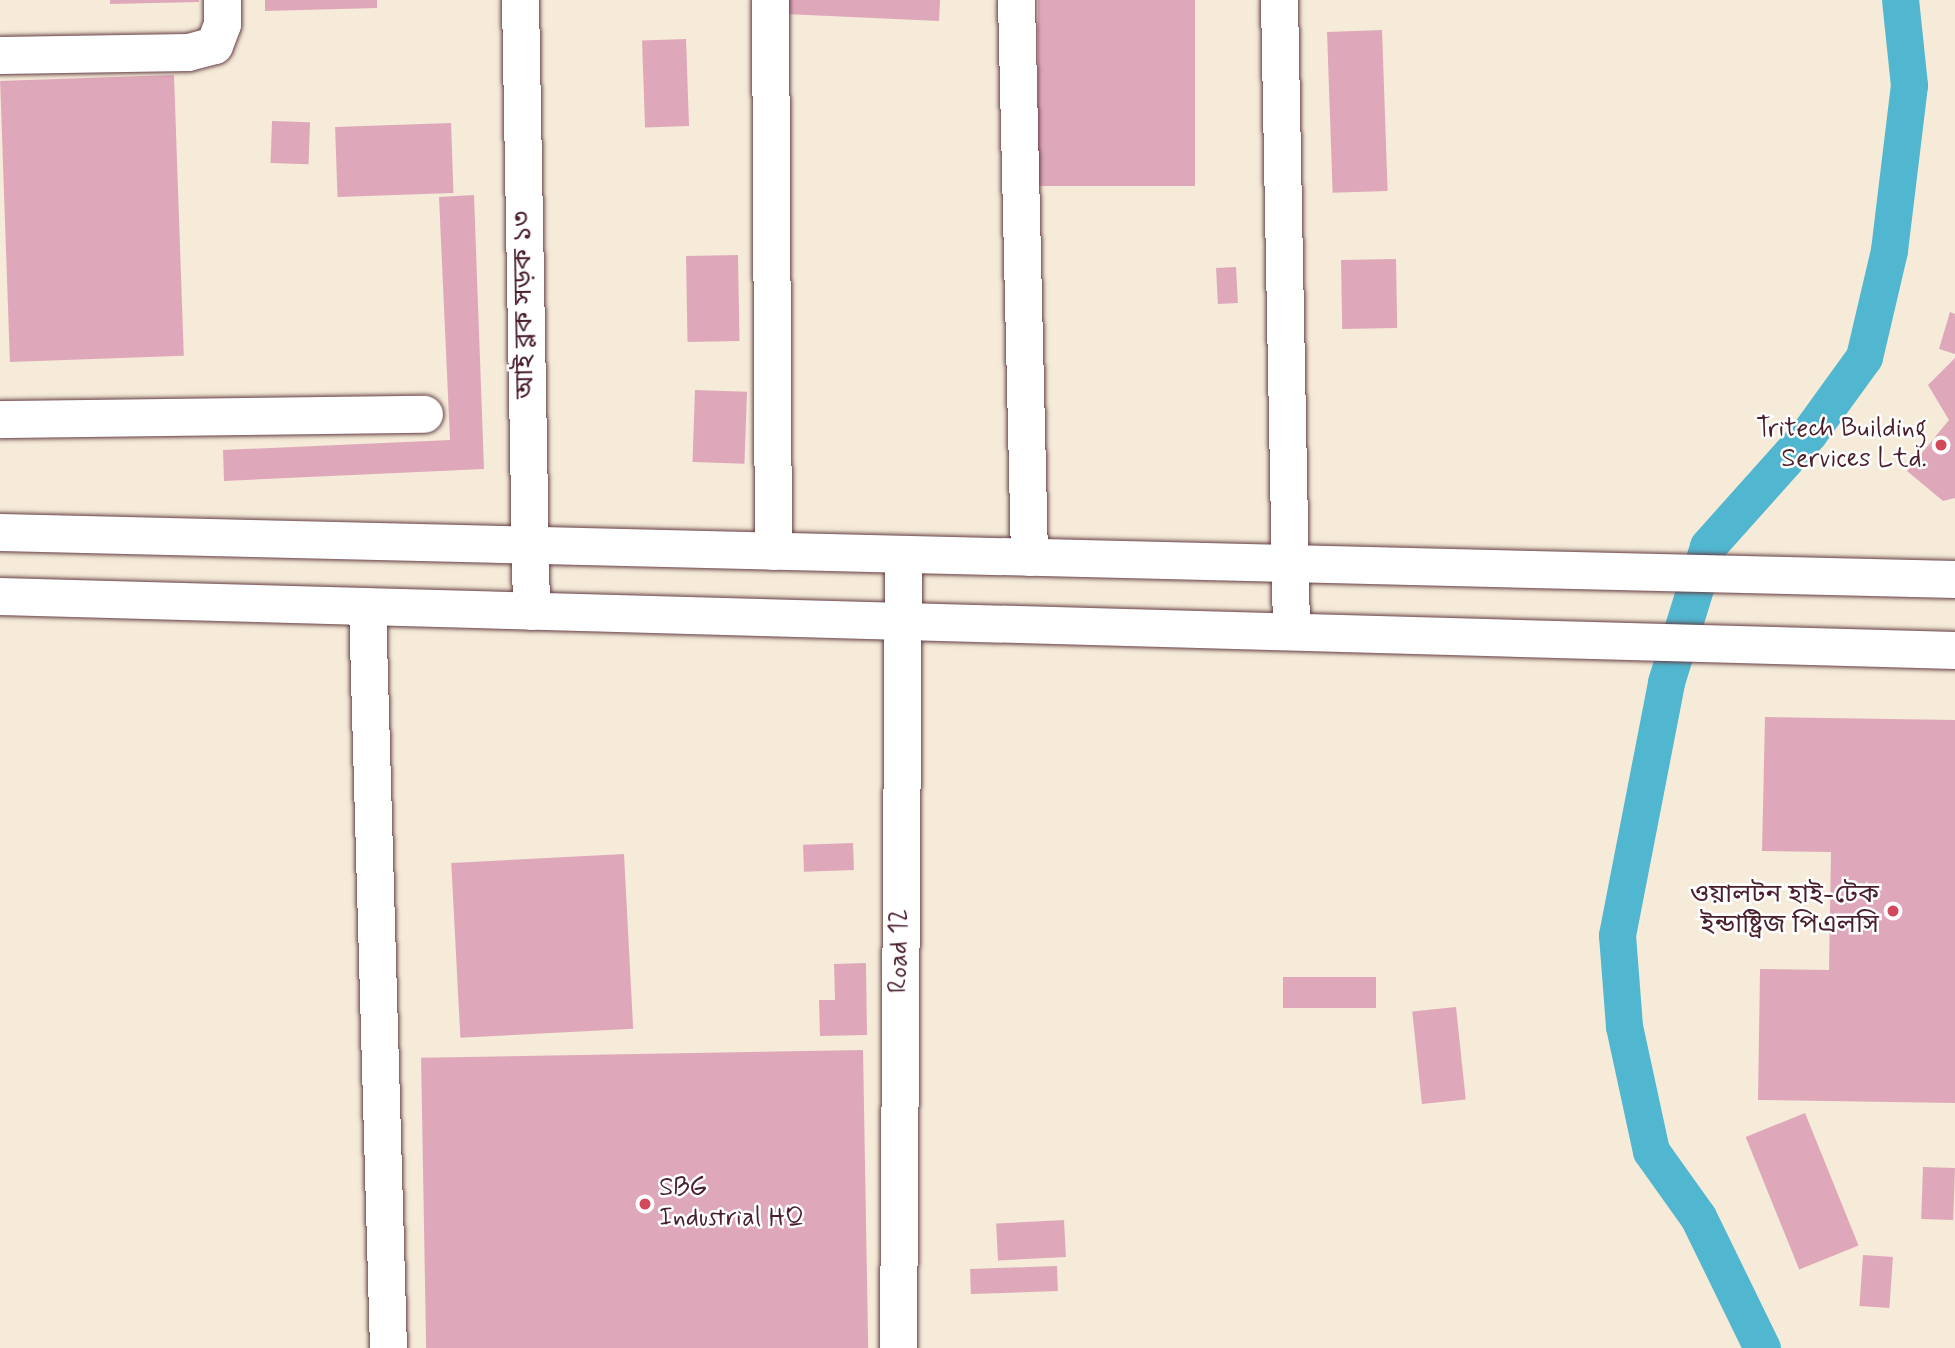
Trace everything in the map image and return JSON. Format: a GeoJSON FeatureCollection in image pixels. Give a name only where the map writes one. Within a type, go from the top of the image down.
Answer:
{"type":"FeatureCollection","features":[{"type":"Feature","properties":{"kind":"street"},"geometry":{"type":"LineString","coordinates":[[0,55],[188,52],[214,45],[222,24],[222,0]]}},
{"type":"Feature","properties":{"kind":"street","name":"আই ব্লক সড়ক ১৩"},"geometry":{"type":"LineString","coordinates":[[520,0],[531,611]]}},
{"type":"Feature","properties":{"kind":"street"},"geometry":{"type":"LineString","coordinates":[[770,0],[773,551]]}},
{"type":"Feature","properties":{"kind":"street"},"geometry":{"type":"LineString","coordinates":[[1016,0],[1029,557]]}},
{"type":"Feature","properties":{"kind":"street"},"geometry":{"type":"LineString","coordinates":[[1279,0],[1291,631]]}},
{"type":"Feature","properties":{"kind":"street"},"geometry":{"type":"LineString","coordinates":[[0,419],[424,414]]}},
{"type":"Feature","properties":{"kind":"street"},"geometry":{"type":"LineString","coordinates":[[0,532],[1955,579]]}},
{"type":"Feature","properties":{"kind":"street","name":"Road 12"},"geometry":{"type":"LineString","coordinates":[[898,1348],[903,555]]}},
{"type":"Feature","properties":{"kind":"street"},"geometry":{"type":"LineString","coordinates":[[0,596],[1955,650]]}},
{"type":"Feature","properties":{"kind":"street"},"geometry":{"type":"LineString","coordinates":[[368,606],[388,1348]]}},
{"type":"Feature","properties":{"kind":"building"},"geometry":{"type":"Polygon","coordinates":[[[110,0],[199,0],[199,2],[110,4],[110,0]]]}},
{"type":"Feature","properties":{"kind":"building"},"geometry":{"type":"Polygon","coordinates":[[[265,0],[377,0],[377,8],[265,11],[265,0]]]}},
{"type":"Feature","properties":{"kind":"building"},"geometry":{"type":"Polygon","coordinates":[[[786,0],[940,0],[939,21],[785,14],[786,0]]]}},
{"type":"Feature","properties":{"kind":"building"},"geometry":{"type":"Polygon","coordinates":[[[1038,0],[1195,0],[1195,186],[1038,186],[1038,0]]]}},
{"type":"Feature","properties":{"kind":"building"},"geometry":{"type":"Polygon","coordinates":[[[1382,30],[1388,191],[1333,193],[1327,32],[1382,30]]]}},
{"type":"Feature","properties":{"kind":"building"},"geometry":{"type":"Polygon","coordinates":[[[686,39],[689,126],[645,127],[642,41],[686,39]]]}},
{"type":"Feature","properties":{"kind":"building"},"geometry":{"type":"Polygon","coordinates":[[[174,75],[184,356],[10,362],[0,81],[174,75]]]}},
{"type":"Feature","properties":{"kind":"building"},"geometry":{"type":"Polygon","coordinates":[[[272,121],[310,122],[309,164],[271,163],[272,121]]]}},
{"type":"Feature","properties":{"kind":"building"},"geometry":{"type":"Polygon","coordinates":[[[451,123],[453,193],[338,197],[335,127],[451,123]]]}},
{"type":"Feature","properties":{"kind":"building"},"geometry":{"type":"Polygon","coordinates":[[[474,195],[484,469],[224,481],[223,450],[450,440],[439,197],[474,195]]]}},
{"type":"Feature","properties":{"kind":"building"},"geometry":{"type":"Polygon","coordinates":[[[738,255],[740,341],[688,342],[686,256],[738,255]]]}},
{"type":"Feature","properties":{"kind":"building"},"geometry":{"type":"Polygon","coordinates":[[[1396,259],[1397,328],[1342,329],[1341,260],[1396,259]]]}},
{"type":"Feature","properties":{"kind":"building"},"geometry":{"type":"Polygon","coordinates":[[[1236,267],[1238,303],[1218,304],[1216,268],[1236,267]]]}},
{"type":"Feature","properties":{"kind":"building"},"geometry":{"type":"Polygon","coordinates":[[[1950,312],[1955,314],[1955,354],[1939,349],[1950,312]]]}},
{"type":"Feature","properties":{"kind":"building","name":"Tritech Building Services Ltd."},"geometry":{"type":"Polygon","coordinates":[[[1955,358],[1955,498],[1943,501],[1907,471],[1949,420],[1928,385],[1955,358]]]}},
{"type":"Feature","properties":{"kind":"building"},"geometry":{"type":"Polygon","coordinates":[[[695,390],[747,392],[744,464],[692,462],[695,390]]]}},
{"type":"Feature","properties":{"kind":"building","name":"ওয়ালটন হাই-টেক ইন্ডাষ্ট্রিজ পিএলসি"},"geometry":{"type":"Polygon","coordinates":[[[1765,717],[1955,720],[1955,1103],[1758,1100],[1760,969],[1829,970],[1831,852],[1762,851],[1765,717]]]}},
{"type":"Feature","properties":{"kind":"building"},"geometry":{"type":"Polygon","coordinates":[[[853,843],[854,870],[804,872],[803,845],[853,843]]]}},
{"type":"Feature","properties":{"kind":"building"},"geometry":{"type":"Polygon","coordinates":[[[624,854],[633,1029],[460,1038],[451,863],[624,854]]]}},
{"type":"Feature","properties":{"kind":"building"},"geometry":{"type":"Polygon","coordinates":[[[866,963],[867,1035],[820,1036],[819,1000],[835,1000],[834,964],[866,963]]]}},
{"type":"Feature","properties":{"kind":"building"},"geometry":{"type":"Polygon","coordinates":[[[1283,977],[1376,977],[1376,1008],[1283,1008],[1283,977]]]}},
{"type":"Feature","properties":{"kind":"building"},"geometry":{"type":"Polygon","coordinates":[[[1456,1007],[1466,1099],[1422,1104],[1412,1012],[1456,1007]]]}},
{"type":"Feature","properties":{"kind":"building","name":"SBG Industrial HQ"},"geometry":{"type":"Polygon","coordinates":[[[863,1050],[868,1348],[426,1348],[421,1058],[863,1050]]]}},
{"type":"Feature","properties":{"kind":"building"},"geometry":{"type":"Polygon","coordinates":[[[1805,1113],[1859,1246],[1799,1270],[1746,1137],[1805,1113]]]}},
{"type":"Feature","properties":{"kind":"building"},"geometry":{"type":"Polygon","coordinates":[[[1923,1167],[1955,1168],[1953,1220],[1921,1219],[1923,1167]]]}},
{"type":"Feature","properties":{"kind":"building"},"geometry":{"type":"Polygon","coordinates":[[[1064,1220],[1066,1257],[998,1261],[996,1224],[1064,1220]]]}},
{"type":"Feature","properties":{"kind":"building"},"geometry":{"type":"Polygon","coordinates":[[[1863,1255],[1893,1257],[1889,1308],[1859,1306],[1863,1255]]]}},
{"type":"Feature","properties":{"kind":"building"},"geometry":{"type":"Polygon","coordinates":[[[1057,1266],[1058,1291],[971,1294],[970,1269],[1057,1266]]]}},
{"type":"Feature","properties":{"kind":"waterway"},"geometry":{"type":"LineString","coordinates":[[1762,1348],[1698,1217],[1651,1151],[1624,1026],[1617,935],[1666,682],[1708,546],[1809,433],[1864,357],[1889,250],[1909,85],[1900,0]]}},
{"type":"Feature","properties":{"kind":"place","name":"Tritech Building Services Ltd."},"geometry":{"type":"Point","coordinates":[1941,445]}},
{"type":"Feature","properties":{"kind":"place","name":"ওয়ালটন হাই-টেক ইন্ডাষ্ট্রিজ পিএলসি"},"geometry":{"type":"Point","coordinates":[1893,911]}},
{"type":"Feature","properties":{"kind":"place","name":"SBG Industrial HQ"},"geometry":{"type":"Point","coordinates":[645,1204]}}]}
